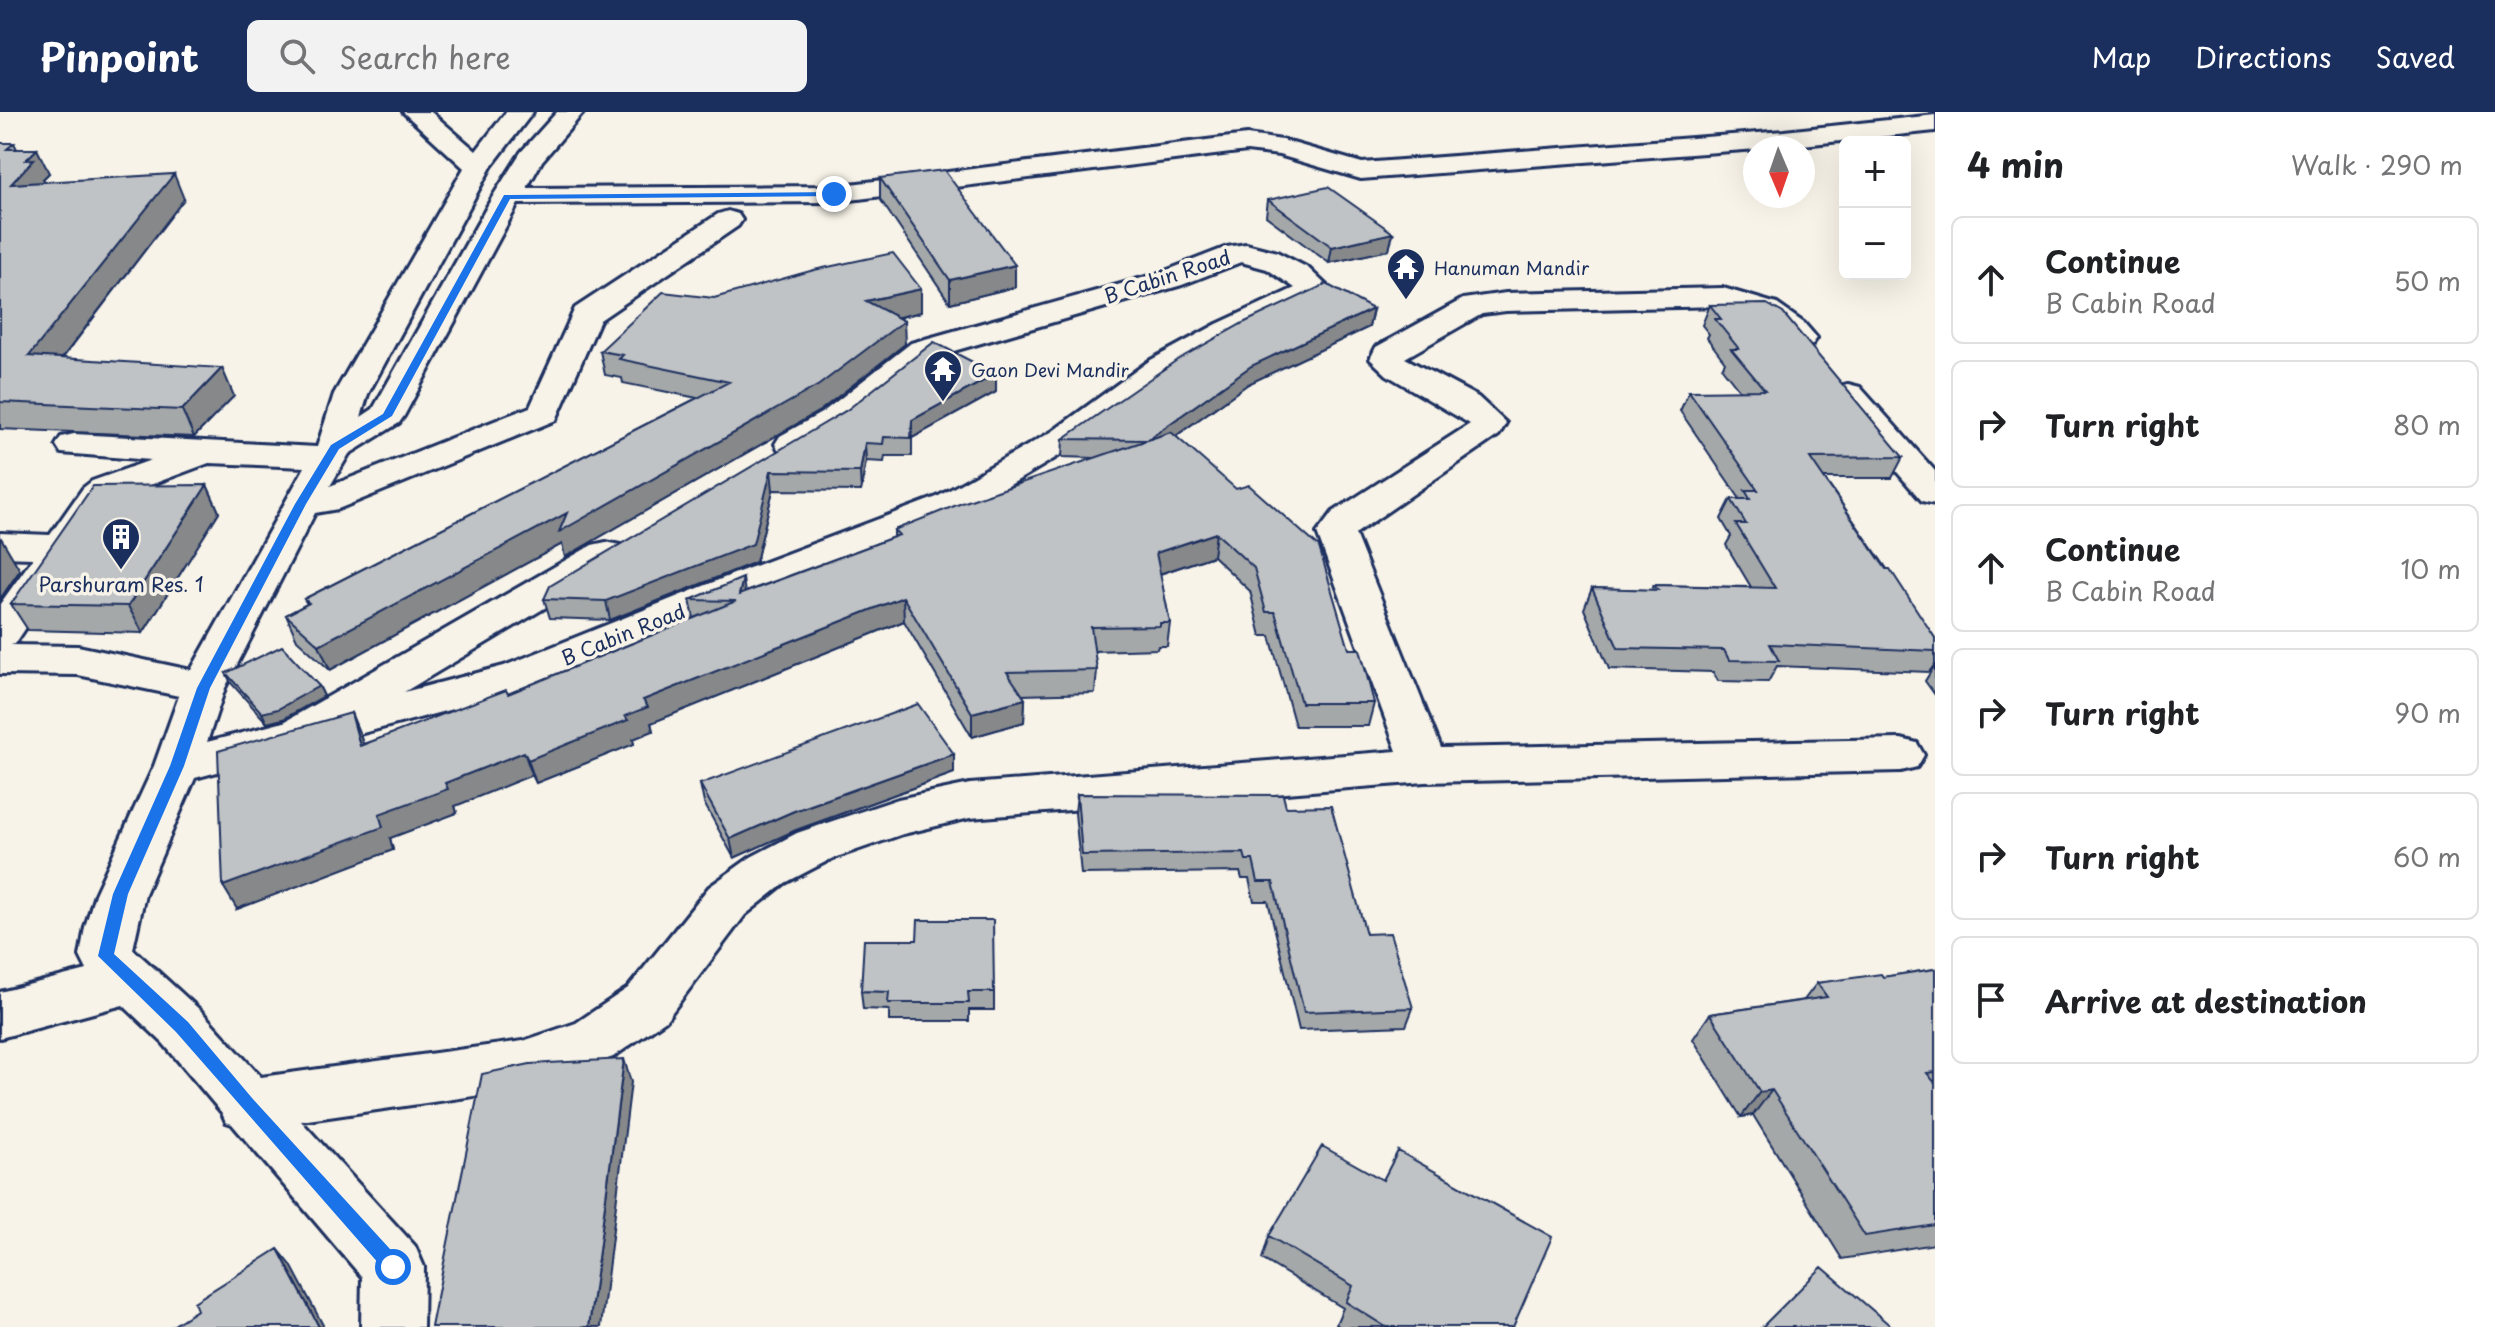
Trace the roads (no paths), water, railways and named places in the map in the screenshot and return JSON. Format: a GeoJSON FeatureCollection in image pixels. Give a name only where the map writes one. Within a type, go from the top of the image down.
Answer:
{"type":"FeatureCollection","features":[{"type":"Feature","properties":{"kind":"street"},"geometry":{"type":"LineString","coordinates":[[416,112],[478,167]]}},
{"type":"Feature","properties":{"kind":"street"},"geometry":{"type":"LineString","coordinates":[[392,1327],[393,1267],[246,1104],[182,1027],[119,968],[120,894],[177,766],[203,688],[332,452],[351,394],[478,167],[503,130],[520,112]]}},
{"type":"Feature","properties":{"kind":"street"},"geometry":{"type":"LineString","coordinates":[[74,445],[204,452],[332,452],[387,416],[530,158],[571,112]]}},
{"type":"Feature","properties":{"kind":"street"},"geometry":{"type":"LineString","coordinates":[[507,196],[834,194],[1247,143],[1282,148],[1361,171],[1784,139],[1935,123]]}},
{"type":"Feature","properties":{"kind":"street"},"geometry":{"type":"LineString","coordinates":[[301,504],[325,501],[544,413],[586,315],[728,220]]}},
{"type":"Feature","properties":{"kind":"street","name":"B Cabin Road"},"geometry":{"type":"LineString","coordinates":[[177,766],[516,678],[750,582],[950,505],[1065,438],[1161,368],[1228,331],[1309,293],[1313,287],[1261,256],[1237,253],[1171,279],[922,350],[835,419],[762,463]]}},
{"type":"Feature","properties":{"kind":"street"},"geometry":{"type":"LineString","coordinates":[[1425,765],[1336,533],[1346,520],[1487,428],[1489,423],[1473,408],[1386,359],[1388,354],[1474,306],[1506,302],[1723,297],[1749,302],[1787,323],[1935,493]]}},
{"type":"Feature","properties":{"kind":"street"},"geometry":{"type":"LineString","coordinates":[[0,634],[88,504],[105,489],[204,452]]}},
{"type":"Feature","properties":{"kind":"street","name":"B Cabin Road"},"geometry":{"type":"LineString","coordinates":[[299,734],[633,538]]}},
{"type":"Feature","properties":{"kind":"street"},"geometry":{"type":"LineString","coordinates":[[0,545],[58,547]]}},
{"type":"Feature","properties":{"kind":"street"},"geometry":{"type":"LineString","coordinates":[[0,660],[36,656],[103,662],[203,688]]}},
{"type":"Feature","properties":{"kind":"street"},"geometry":{"type":"LineString","coordinates":[[246,1104],[523,1065],[594,1040],[647,1004],[727,901],[768,870],[814,846],[898,817],[970,801],[1425,765],[1901,755]]}},
{"type":"Feature","properties":{"kind":"street"},"geometry":{"type":"LineString","coordinates":[[0,1015],[119,968]]}},
{"type":"Feature","properties":{"kind":"place","name":"Hanuman Mandir"},"geometry":{"type":"Point","coordinates":[1406,301]}},
{"type":"Feature","properties":{"kind":"place","name":"Gaon Devi Mandir"},"geometry":{"type":"Point","coordinates":[943,403]}},
{"type":"Feature","properties":{"kind":"place","name":"Parshuram Res. 1"},"geometry":{"type":"Point","coordinates":[121,571]}}]}
